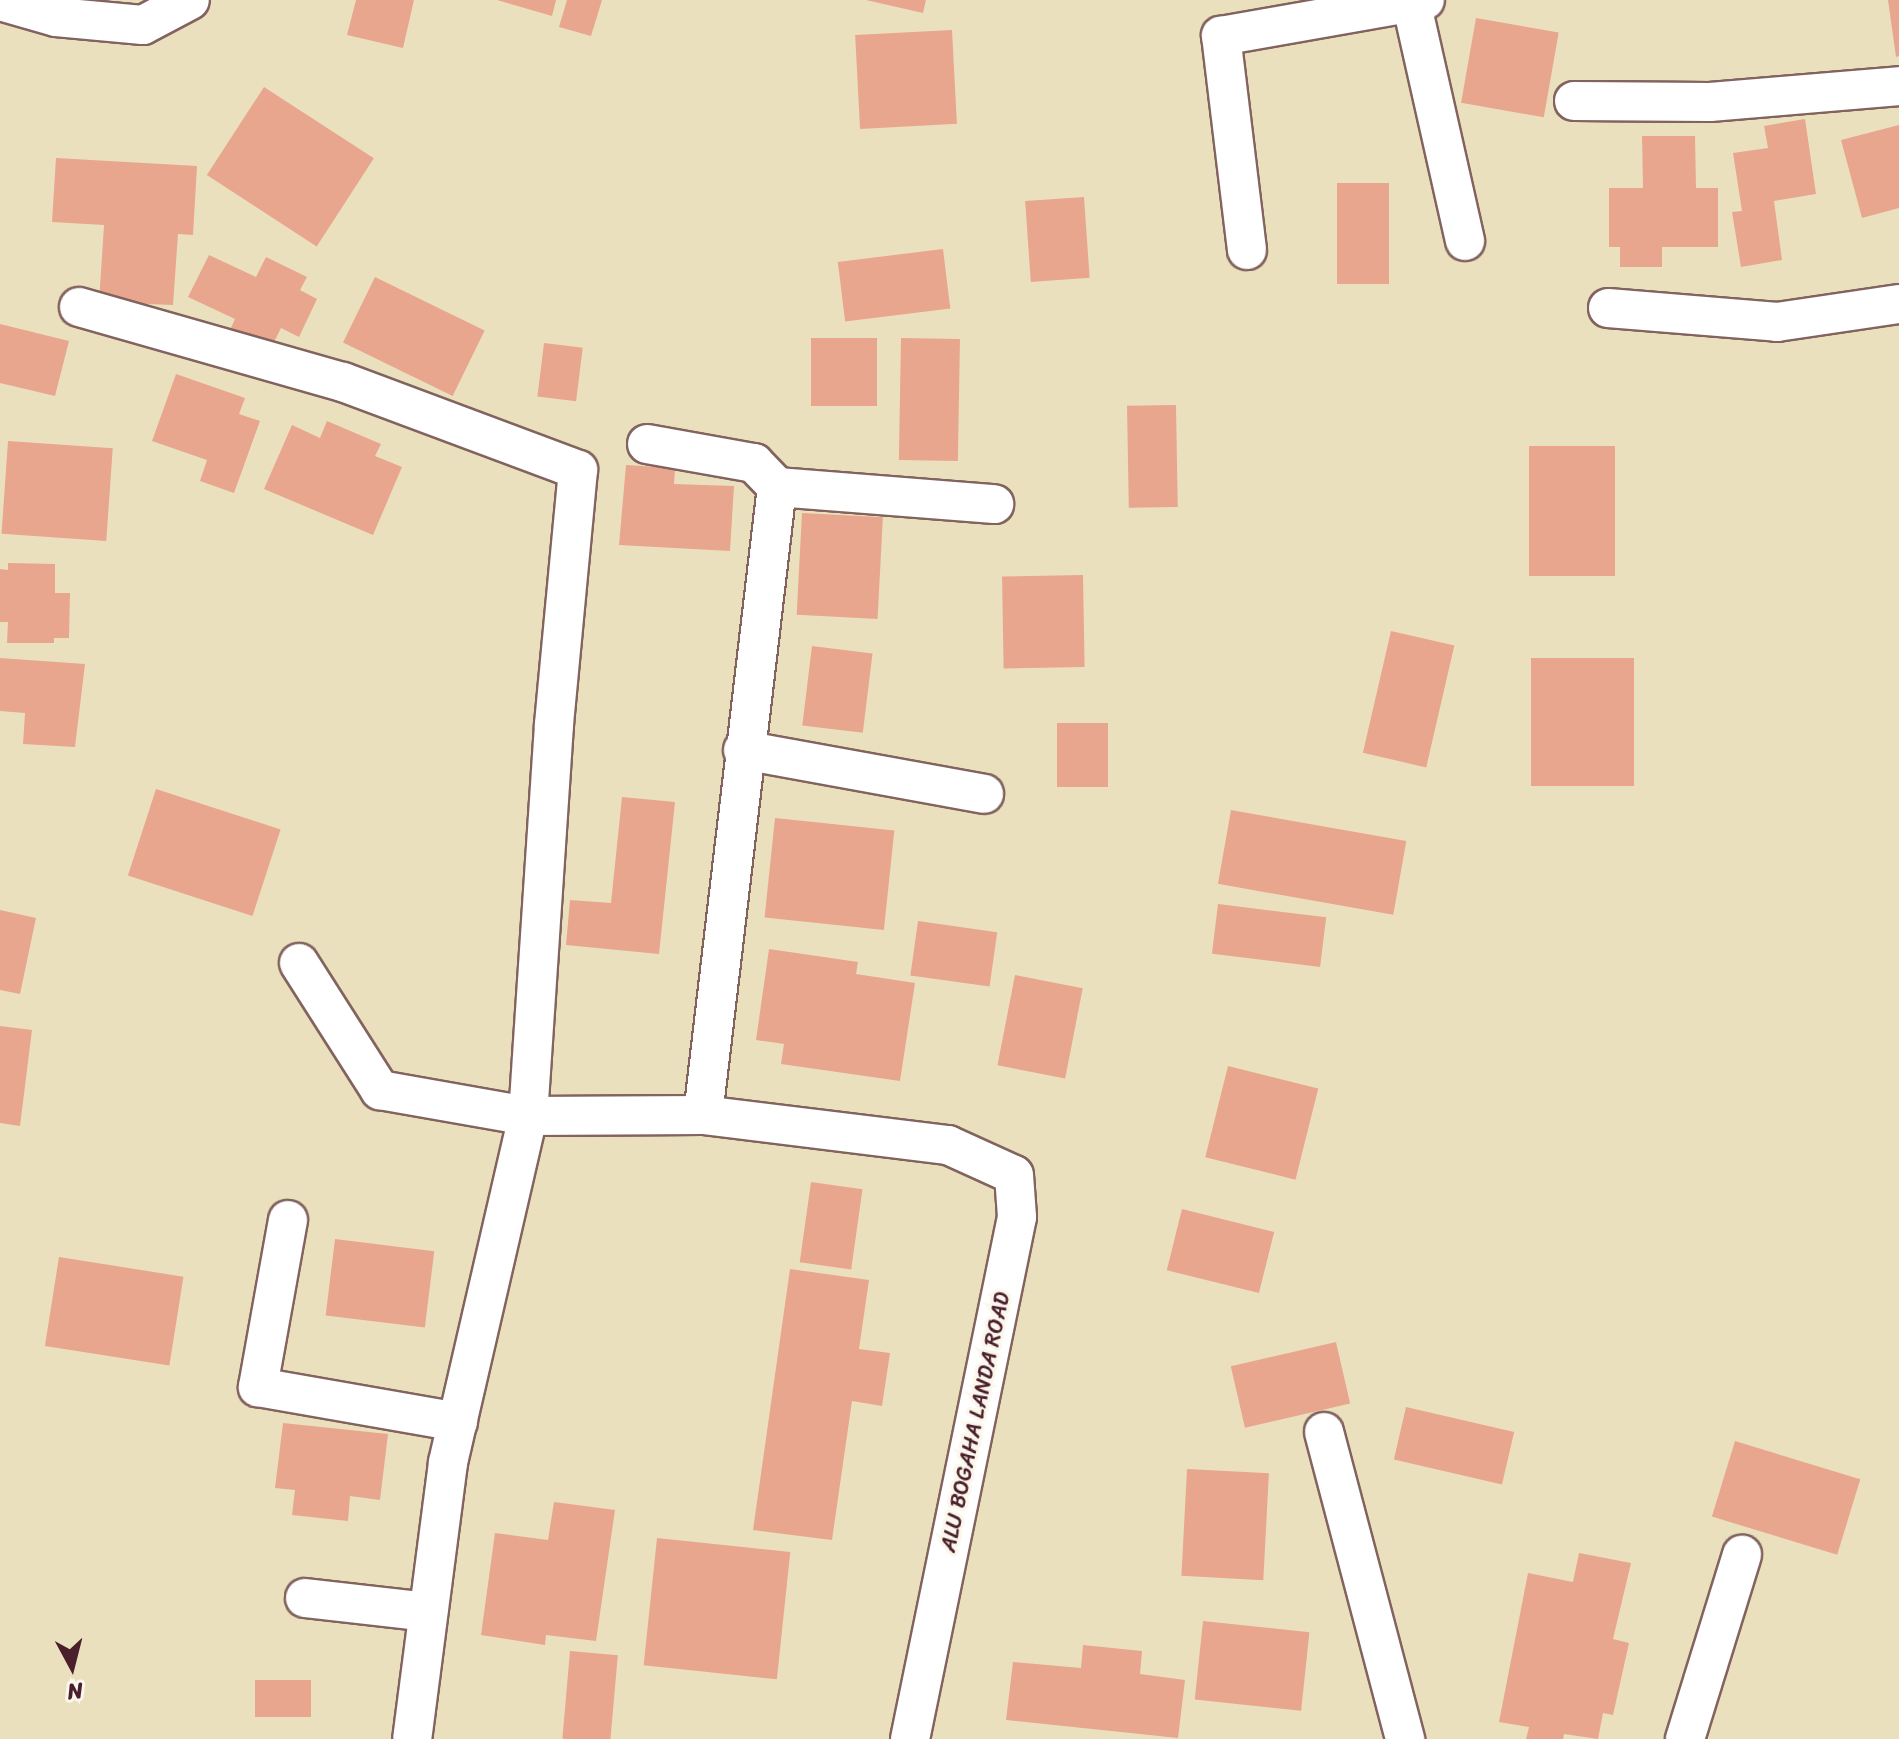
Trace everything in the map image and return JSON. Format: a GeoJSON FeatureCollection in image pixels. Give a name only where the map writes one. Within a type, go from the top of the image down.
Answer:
{"type":"FeatureCollection","features":[{"type":"Feature","properties":{"kind":"street"},"geometry":{"type":"LineString","coordinates":[[0,1],[56,17],[143,25],[190,0]]}},
{"type":"Feature","properties":{"kind":"street"},"geometry":{"type":"LineString","coordinates":[[1247,250],[1221,36],[1418,1],[1465,241]]}},
{"type":"Feature","properties":{"kind":"street"},"geometry":{"type":"LineString","coordinates":[[1574,101],[1710,102],[1899,86]]}},
{"type":"Feature","properties":{"kind":"street"},"geometry":{"type":"LineString","coordinates":[[1608,308],[1777,322],[1899,304]]}},
{"type":"Feature","properties":{"kind":"street"},"geometry":{"type":"LineString","coordinates":[[79,307],[343,382],[578,470],[554,725],[528,1116],[448,1463],[412,1739]]}},
{"type":"Feature","properties":{"kind":"street"},"geometry":{"type":"LineString","coordinates":[[647,444],[754,463],[777,487],[994,504]]}},
{"type":"Feature","properties":{"kind":"street"},"geometry":{"type":"LineString","coordinates":[[299,963],[380,1090],[528,1116],[703,1115],[743,750],[777,487]]}},
{"type":"Feature","properties":{"kind":"street"},"geometry":{"type":"LineString","coordinates":[[743,750],[984,794]]}},
{"type":"Feature","properties":{"kind":"street","name":"ALU BOGAHA LANDA ROAD"},"geometry":{"type":"LineString","coordinates":[[703,1115],[948,1145],[1014,1175],[1017,1217],[910,1739]]}},
{"type":"Feature","properties":{"kind":"street"},"geometry":{"type":"LineString","coordinates":[[288,1220],[258,1387],[458,1422]]}},
{"type":"Feature","properties":{"kind":"street"},"geometry":{"type":"LineString","coordinates":[[1324,1432],[1405,1739]]}},
{"type":"Feature","properties":{"kind":"street"},"geometry":{"type":"LineString","coordinates":[[1685,1739],[1742,1555]]}},
{"type":"Feature","properties":{"kind":"street"},"geometry":{"type":"LineString","coordinates":[[305,1598],[428,1612]]}},
{"type":"Feature","properties":{"kind":"building"},"geometry":{"type":"Polygon","coordinates":[[[356,0],[414,0],[403,48],[347,35],[356,0]]]}},
{"type":"Feature","properties":{"kind":"building"},"geometry":{"type":"Polygon","coordinates":[[[497,0],[556,0],[552,16],[497,0]]]}},
{"type":"Feature","properties":{"kind":"building"},"geometry":{"type":"Polygon","coordinates":[[[567,0],[602,0],[591,36],[559,27],[567,0]]]}},
{"type":"Feature","properties":{"kind":"building"},"geometry":{"type":"Polygon","coordinates":[[[866,0],[926,0],[923,13],[866,0]]]}},
{"type":"Feature","properties":{"kind":"building"},"geometry":{"type":"Polygon","coordinates":[[[1888,0],[1899,0],[1899,56],[1896,57],[1888,0]]]}},
{"type":"Feature","properties":{"kind":"building"},"geometry":{"type":"Polygon","coordinates":[[[1476,18],[1559,33],[1544,117],[1461,103],[1476,18]]]}},
{"type":"Feature","properties":{"kind":"building"},"geometry":{"type":"Polygon","coordinates":[[[952,30],[957,124],[860,129],[855,35],[952,30]]]}},
{"type":"Feature","properties":{"kind":"building"},"geometry":{"type":"Polygon","coordinates":[[[264,87],[374,158],[317,246],[207,175],[264,87]]]}},
{"type":"Feature","properties":{"kind":"building"},"geometry":{"type":"Polygon","coordinates":[[[1805,119],[1816,194],[1774,201],[1782,260],[1741,267],[1732,212],[1742,211],[1733,153],[1768,148],[1764,126],[1805,119]]]}},
{"type":"Feature","properties":{"kind":"building"},"geometry":{"type":"Polygon","coordinates":[[[1899,125],[1899,208],[1862,218],[1841,140],[1899,125]]]}},
{"type":"Feature","properties":{"kind":"building"},"geometry":{"type":"Polygon","coordinates":[[[1642,136],[1695,136],[1696,188],[1718,188],[1718,247],[1662,247],[1662,267],[1620,267],[1620,247],[1609,247],[1609,188],[1643,188],[1642,136]]]}},
{"type":"Feature","properties":{"kind":"building"},"geometry":{"type":"Polygon","coordinates":[[[56,158],[197,166],[193,235],[178,234],[173,305],[99,302],[104,225],[52,222],[56,158]]]}},
{"type":"Feature","properties":{"kind":"building"},"geometry":{"type":"Polygon","coordinates":[[[1337,183],[1389,183],[1389,284],[1337,284],[1337,183]]]}},
{"type":"Feature","properties":{"kind":"building"},"geometry":{"type":"Polygon","coordinates":[[[1084,197],[1090,278],[1031,282],[1025,201],[1084,197]]]}},
{"type":"Feature","properties":{"kind":"building"},"geometry":{"type":"Polygon","coordinates":[[[943,249],[950,309],[845,321],[838,262],[943,249]]]}},
{"type":"Feature","properties":{"kind":"building"},"geometry":{"type":"Polygon","coordinates":[[[209,255],[256,277],[266,257],[307,277],[300,290],[317,299],[299,337],[281,328],[270,350],[230,330],[235,319],[188,297],[209,255]]]}},
{"type":"Feature","properties":{"kind":"building"},"geometry":{"type":"Polygon","coordinates":[[[375,277],[485,330],[453,396],[343,343],[375,277]]]}},
{"type":"Feature","properties":{"kind":"building"},"geometry":{"type":"Polygon","coordinates":[[[0,324],[69,341],[55,396],[0,383],[0,324]]]}},
{"type":"Feature","properties":{"kind":"building"},"geometry":{"type":"Polygon","coordinates":[[[811,338],[877,338],[877,406],[811,406],[811,338]]]}},
{"type":"Feature","properties":{"kind":"building"},"geometry":{"type":"Polygon","coordinates":[[[901,338],[960,339],[958,461],[899,460],[901,338]]]}},
{"type":"Feature","properties":{"kind":"building"},"geometry":{"type":"Polygon","coordinates":[[[544,343],[583,348],[576,401],[537,397],[544,343]]]}},
{"type":"Feature","properties":{"kind":"building"},"geometry":{"type":"Polygon","coordinates":[[[176,374],[245,398],[239,414],[260,421],[234,493],[200,481],[207,460],[152,441],[176,374]]]}},
{"type":"Feature","properties":{"kind":"building"},"geometry":{"type":"Polygon","coordinates":[[[1176,405],[1178,507],[1129,508],[1127,406],[1176,405]]]}},
{"type":"Feature","properties":{"kind":"building"},"geometry":{"type":"Polygon","coordinates":[[[327,421],[381,444],[375,456],[402,467],[373,535],[264,489],[292,425],[320,438],[327,421]]]}},
{"type":"Feature","properties":{"kind":"building"},"geometry":{"type":"Polygon","coordinates":[[[8,441],[113,448],[106,541],[2,534],[8,441]]]}},
{"type":"Feature","properties":{"kind":"building"},"geometry":{"type":"Polygon","coordinates":[[[1529,446],[1615,446],[1615,576],[1529,576],[1529,446]]]}},
{"type":"Feature","properties":{"kind":"building"},"geometry":{"type":"Polygon","coordinates":[[[626,465],[675,468],[674,484],[734,486],[730,551],[619,545],[626,465]]]}},
{"type":"Feature","properties":{"kind":"building"},"geometry":{"type":"Polygon","coordinates":[[[802,513],[883,517],[878,619],[797,615],[802,513]]]}},
{"type":"Feature","properties":{"kind":"building"},"geometry":{"type":"Polygon","coordinates":[[[8,563],[55,564],[55,593],[70,593],[69,638],[54,638],[54,643],[7,643],[8,622],[0,622],[0,569],[8,570],[8,563]]]}},
{"type":"Feature","properties":{"kind":"building"},"geometry":{"type":"Polygon","coordinates":[[[1083,575],[1085,667],[1004,668],[1002,576],[1083,575]]]}},
{"type":"Feature","properties":{"kind":"building"},"geometry":{"type":"Polygon","coordinates":[[[1391,631],[1454,646],[1426,767],[1363,753],[1391,631]]]}},
{"type":"Feature","properties":{"kind":"building"},"geometry":{"type":"Polygon","coordinates":[[[812,646],[873,653],[863,733],[802,725],[812,646]]]}},
{"type":"Feature","properties":{"kind":"building"},"geometry":{"type":"Polygon","coordinates":[[[0,658],[85,664],[75,747],[23,744],[25,713],[0,711],[0,658]]]}},
{"type":"Feature","properties":{"kind":"building"},"geometry":{"type":"Polygon","coordinates":[[[1531,658],[1634,658],[1634,786],[1531,786],[1531,658]]]}},
{"type":"Feature","properties":{"kind":"building"},"geometry":{"type":"Polygon","coordinates":[[[1057,723],[1108,723],[1108,787],[1057,787],[1057,723]]]}},
{"type":"Feature","properties":{"kind":"building"},"geometry":{"type":"Polygon","coordinates":[[[156,789],[281,829],[252,916],[128,876],[156,789]]]}},
{"type":"Feature","properties":{"kind":"building"},"geometry":{"type":"Polygon","coordinates":[[[622,797],[675,802],[659,954],[566,945],[570,900],[611,903],[622,797]]]}},
{"type":"Feature","properties":{"kind":"building"},"geometry":{"type":"Polygon","coordinates":[[[1231,810],[1406,841],[1393,915],[1218,884],[1231,810]]]}},
{"type":"Feature","properties":{"kind":"building"},"geometry":{"type":"Polygon","coordinates":[[[775,818],[894,831],[884,930],[765,917],[775,818]]]}},
{"type":"Feature","properties":{"kind":"building"},"geometry":{"type":"Polygon","coordinates":[[[1218,904],[1326,917],[1320,967],[1212,954],[1218,904]]]}},
{"type":"Feature","properties":{"kind":"building"},"geometry":{"type":"Polygon","coordinates":[[[0,910],[36,918],[20,994],[0,990],[0,910]]]}},
{"type":"Feature","properties":{"kind":"building"},"geometry":{"type":"Polygon","coordinates":[[[918,921],[997,932],[990,987],[910,975],[918,921]]]}},
{"type":"Feature","properties":{"kind":"building"},"geometry":{"type":"Polygon","coordinates":[[[769,949],[858,962],[856,974],[915,983],[900,1081],[781,1064],[784,1044],[756,1040],[769,949]]]}},
{"type":"Feature","properties":{"kind":"building"},"geometry":{"type":"Polygon","coordinates":[[[1015,975],[1083,988],[1065,1078],[997,1065],[1015,975]]]}},
{"type":"Feature","properties":{"kind":"building"},"geometry":{"type":"Polygon","coordinates":[[[0,1026],[32,1030],[20,1126],[0,1123],[0,1026]]]}},
{"type":"Feature","properties":{"kind":"building"},"geometry":{"type":"Polygon","coordinates":[[[1228,1066],[1318,1088],[1295,1180],[1205,1157],[1228,1066]]]}},
{"type":"Feature","properties":{"kind":"building"},"geometry":{"type":"Polygon","coordinates":[[[811,1182],[862,1189],[851,1269],[800,1262],[811,1182]]]}},
{"type":"Feature","properties":{"kind":"building"},"geometry":{"type":"Polygon","coordinates":[[[1182,1209],[1274,1232],[1259,1293],[1167,1270],[1182,1209]]]}},
{"type":"Feature","properties":{"kind":"building"},"geometry":{"type":"Polygon","coordinates":[[[335,1239],[434,1251],[425,1328],[326,1315],[335,1239]]]}},
{"type":"Feature","properties":{"kind":"building"},"geometry":{"type":"Polygon","coordinates":[[[59,1257],[183,1277],[169,1366],[45,1346],[59,1257]]]}},
{"type":"Feature","properties":{"kind":"building"},"geometry":{"type":"Polygon","coordinates":[[[790,1269],[869,1280],[859,1349],[890,1353],[882,1406],[852,1401],[832,1540],[753,1530],[790,1269]]]}},
{"type":"Feature","properties":{"kind":"building"},"geometry":{"type":"Polygon","coordinates":[[[1336,1342],[1350,1403],[1245,1428],[1231,1366],[1336,1342]]]}},
{"type":"Feature","properties":{"kind":"building"},"geometry":{"type":"Polygon","coordinates":[[[1406,1407],[1514,1432],[1502,1485],[1394,1460],[1406,1407]]]}},
{"type":"Feature","properties":{"kind":"building"},"geometry":{"type":"Polygon","coordinates":[[[283,1423],[388,1434],[380,1500],[350,1496],[348,1521],[292,1515],[295,1490],[275,1488],[283,1423]]]}},
{"type":"Feature","properties":{"kind":"building"},"geometry":{"type":"Polygon","coordinates":[[[1735,1441],[1860,1479],[1837,1555],[1712,1517],[1735,1441]]]}},
{"type":"Feature","properties":{"kind":"building"},"geometry":{"type":"Polygon","coordinates":[[[1187,1469],[1269,1473],[1263,1580],[1181,1576],[1187,1469]]]}},
{"type":"Feature","properties":{"kind":"building"},"geometry":{"type":"Polygon","coordinates":[[[554,1502],[615,1510],[596,1641],[546,1635],[545,1645],[481,1635],[495,1533],[548,1540],[554,1502]]]}},
{"type":"Feature","properties":{"kind":"building"},"geometry":{"type":"Polygon","coordinates":[[[657,1538],[790,1552],[777,1679],[644,1665],[657,1538]]]}},
{"type":"Feature","properties":{"kind":"building"},"geometry":{"type":"Polygon","coordinates":[[[1579,1553],[1631,1563],[1613,1639],[1629,1643],[1613,1715],[1603,1713],[1598,1739],[1564,1734],[1563,1739],[1526,1739],[1529,1727],[1499,1722],[1528,1573],[1573,1582],[1579,1553]]]}},
{"type":"Feature","properties":{"kind":"building"},"geometry":{"type":"Polygon","coordinates":[[[1203,1621],[1309,1632],[1301,1711],[1195,1700],[1203,1621]]]}},
{"type":"Feature","properties":{"kind":"building"},"geometry":{"type":"Polygon","coordinates":[[[1083,1645],[1142,1651],[1140,1674],[1185,1680],[1178,1738],[1006,1720],[1013,1662],[1081,1668],[1083,1645]]]}},
{"type":"Feature","properties":{"kind":"building"},"geometry":{"type":"Polygon","coordinates":[[[570,1651],[618,1655],[610,1739],[562,1739],[570,1651]]]}},
{"type":"Feature","properties":{"kind":"building"},"geometry":{"type":"Polygon","coordinates":[[[255,1680],[311,1680],[311,1717],[255,1717],[255,1680]]]}}]}
